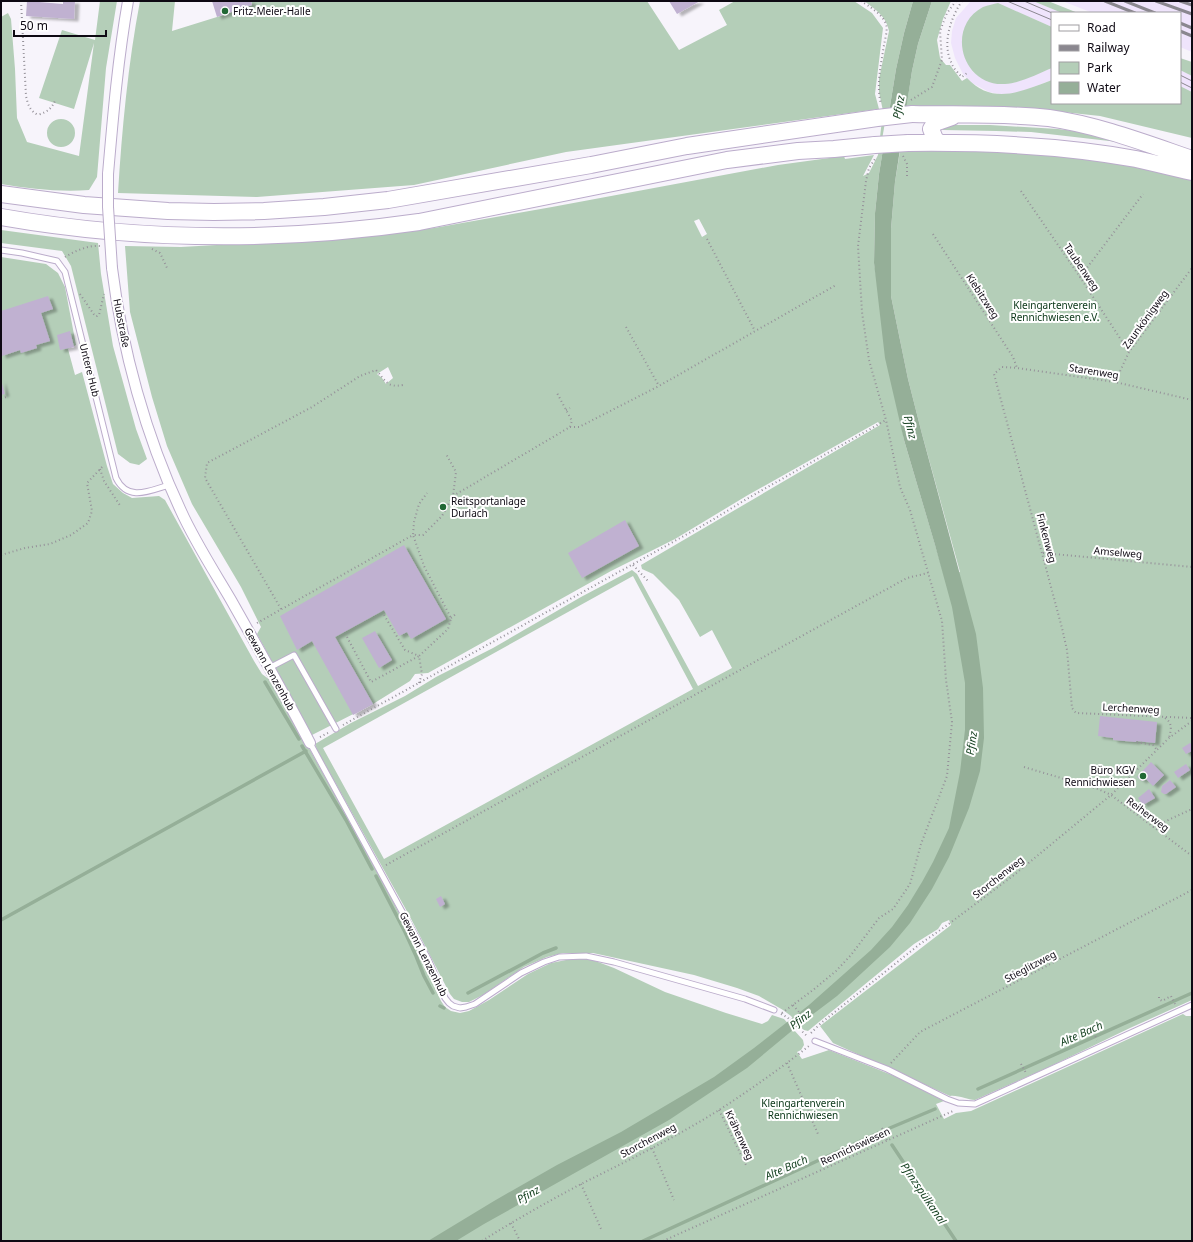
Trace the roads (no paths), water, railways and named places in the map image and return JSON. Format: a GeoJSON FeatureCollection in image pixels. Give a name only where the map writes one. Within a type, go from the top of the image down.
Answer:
{"type":"FeatureCollection","features":[{"type":"Feature","properties":{"kind":"main road"},"geometry":{"type":"LineString","coordinates":[[1,194],[84,205],[168,211],[249,211],[324,207],[388,200],[687,146],[911,108],[959,115],[1009,115],[1047,118],[1132,138],[1192,159]]}},
{"type":"Feature","properties":{"kind":"main road"},"geometry":{"type":"LineString","coordinates":[[940,143],[932,134],[931,129],[933,125],[959,115]]}},
{"type":"Feature","properties":{"kind":"main road"},"geometry":{"type":"LineString","coordinates":[[1,217],[82,228],[157,234],[260,236],[324,233],[418,222],[728,160],[798,151],[834,149],[876,151],[940,143],[999,144],[1062,149],[1135,159],[1192,172]]}},
{"type":"Feature","properties":{"kind":"street","name":"Hubstraße"},"geometry":{"type":"LineString","coordinates":[[128,1],[115,92],[108,174],[108,207],[114,285],[127,351],[140,401],[169,485],[181,512],[245,625]]}},
{"type":"Feature","properties":{"kind":"street","name":"Gewann Lenzenhub"},"geometry":{"type":"LineString","coordinates":[[245,625],[310,743]]}},
{"type":"Feature","properties":{"kind":"lane","name":"Untere Hub"},"geometry":{"type":"LineString","coordinates":[[1,250],[57,261],[65,272],[112,462],[120,486],[127,491],[134,493],[150,491],[169,485]]}},
{"type":"Feature","properties":{"kind":"lane"},"geometry":{"type":"LineString","coordinates":[[270,668],[294,655],[336,729]]}},
{"type":"Feature","properties":{"kind":"lane","name":"Gewann Lenzenhub"},"geometry":{"type":"LineString","coordinates":[[310,743],[428,959],[445,998],[453,1006],[460,1008],[475,1004],[521,973],[544,962],[559,957],[586,956],[614,962],[745,999],[774,1010]]}},
{"type":"Feature","properties":{"kind":"lane"},"geometry":{"type":"LineString","coordinates":[[815,1041],[887,1069],[947,1099],[958,1103],[975,1104],[1192,1005]]}},
{"type":"Feature","properties":{"kind":"water","name":"Pfinz"},"geometry":{"type":"Polygon","coordinates":[[[913,1],[932,1],[918,44],[912,71],[895,182],[891,229],[891,296],[908,379],[976,634],[983,688],[984,738],[980,771],[969,808],[949,857],[932,889],[910,923],[890,947],[837,996],[800,1024],[747,1068],[669,1120],[456,1241],[428,1241],[494,1201],[557,1165],[621,1132],[714,1077],[809,1005],[871,950],[892,927],[922,882],[949,828],[960,772],[965,730],[965,683],[952,607],[904,440],[885,358],[874,263],[875,213],[879,174],[896,69],[913,1]]]}},
{"type":"Feature","properties":{"kind":"waterway"},"geometry":{"type":"LineString","coordinates":[[265,682],[299,739]]}},
{"type":"Feature","properties":{"kind":"waterway"},"geometry":{"type":"LineString","coordinates":[[302,746],[346,820],[372,869]]}},
{"type":"Feature","properties":{"kind":"waterway"},"geometry":{"type":"LineString","coordinates":[[1,920],[306,751]]}},
{"type":"Feature","properties":{"kind":"waterway"},"geometry":{"type":"LineString","coordinates":[[376,876],[405,932],[433,993]]}},
{"type":"Feature","properties":{"kind":"waterway"},"geometry":{"type":"LineString","coordinates":[[468,993],[543,953],[556,948]]}},
{"type":"Feature","properties":{"kind":"waterway","name":"Alte Bach"},"geometry":{"type":"LineString","coordinates":[[978,1089],[1192,993]]}},
{"type":"Feature","properties":{"kind":"waterway"},"geometry":{"type":"LineString","coordinates":[[440,1006],[444,1008]]}},
{"type":"Feature","properties":{"kind":"waterway","name":"Alte Bach"},"geometry":{"type":"LineString","coordinates":[[643,1241],[878,1133],[935,1109]]}},
{"type":"Feature","properties":{"kind":"waterway","name":"Pfinzspülkanal"},"geometry":{"type":"LineString","coordinates":[[892,1145],[956,1241]]}},
{"type":"Feature","properties":{"kind":"tram line"},"geometry":{"type":"LineString","coordinates":[[1007,1],[1051,20]]}},
{"type":"Feature","properties":{"kind":"tram line"},"geometry":{"type":"LineString","coordinates":[[1024,1],[1051,13]]}},
{"type":"Feature","properties":{"kind":"tram line"},"geometry":{"type":"LineString","coordinates":[[1181,76],[1192,81]]}},
{"type":"Feature","properties":{"kind":"tram line"},"geometry":{"type":"LineString","coordinates":[[1181,82],[1192,88]]}},
{"type":"Feature","properties":{"kind":"railway"},"geometry":{"type":"LineString","coordinates":[[1105,1],[1132,12]]}},
{"type":"Feature","properties":{"kind":"railway"},"geometry":{"type":"LineString","coordinates":[[1125,1],[1152,12]]}},
{"type":"Feature","properties":{"kind":"railway"},"geometry":{"type":"LineString","coordinates":[[1156,1],[1192,14]]}},
{"type":"Feature","properties":{"kind":"railway"},"geometry":{"type":"LineString","coordinates":[[1180,1],[1192,5]]}},
{"type":"Feature","properties":{"kind":"railway"},"geometry":{"type":"LineString","coordinates":[[1181,23],[1192,28]]}},
{"type":"Feature","properties":{"kind":"railway"},"geometry":{"type":"LineString","coordinates":[[1181,31],[1192,36]]}},
{"type":"Feature","properties":{"kind":"place","name":"Fritz-Meier-Halle"},"geometry":{"type":"Point","coordinates":[225,11]}},
{"type":"Feature","properties":{"kind":"place","name":"Reitsportanlage Durlach"},"geometry":{"type":"Point","coordinates":[443,507]}},
{"type":"Feature","properties":{"kind":"place","name":"Büro KGV Rennichwiesen"},"geometry":{"type":"Point","coordinates":[1143,776]}},
{"type":"Feature","properties":{"kind":"park label","name":"Kleingartenverein Rennichwiesen e.V."},"geometry":{"type":"Point","coordinates":[1055,310]}},
{"type":"Feature","properties":{"kind":"park label","name":"Kleingartenverein Rennichwiesen"},"geometry":{"type":"Point","coordinates":[803,1108]}}]}
